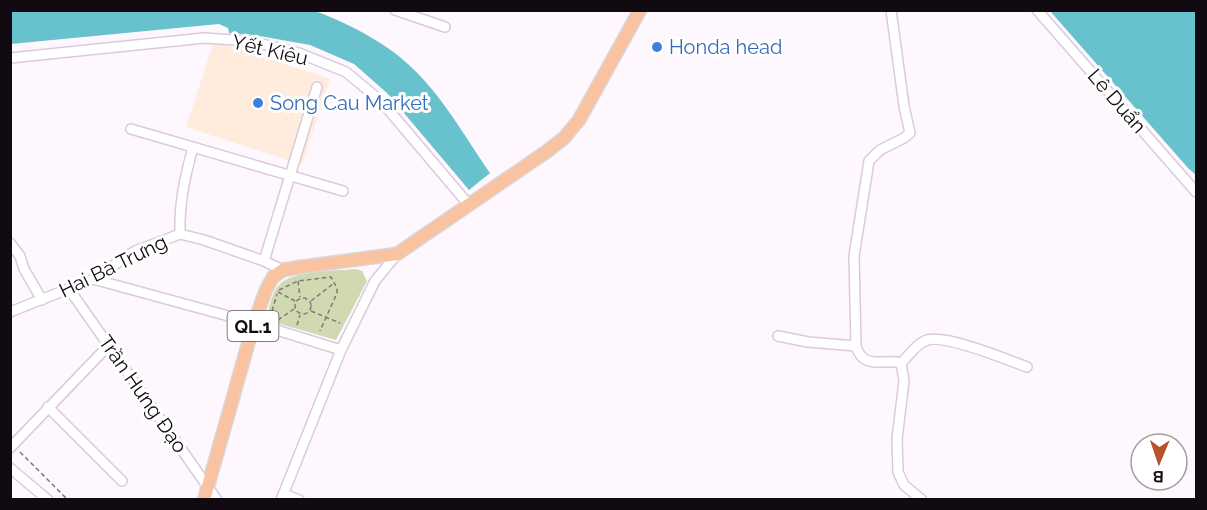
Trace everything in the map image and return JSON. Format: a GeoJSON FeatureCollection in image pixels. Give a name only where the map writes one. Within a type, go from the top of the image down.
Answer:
{"type":"FeatureCollection","features":[{"type":"Feature","properties":{"kind":"main road"},"geometry":{"type":"LineString","coordinates":[[284,270],[397,254],[564,138],[579,120],[640,10]]}},
{"type":"Feature","properties":{"kind":"main road","name":"QL.1"},"geometry":{"type":"LineString","coordinates":[[204,500],[254,323],[273,277],[284,270]]}},
{"type":"Feature","properties":{"kind":"street"},"geometry":{"type":"LineString","coordinates":[[395,10],[445,27]]}},
{"type":"Feature","properties":{"kind":"street"},"geometry":{"type":"LineString","coordinates":[[891,10],[904,106],[910,133],[880,150],[869,160],[854,256],[856,346],[862,356],[875,363],[895,361],[901,363]]}},
{"type":"Feature","properties":{"kind":"street","name":"Lê Duẩn"},"geometry":{"type":"LineString","coordinates":[[1037,10],[1197,192]]}},
{"type":"Feature","properties":{"kind":"street","name":"Yết Kiêu"},"geometry":{"type":"LineString","coordinates":[[10,58],[204,38],[250,41],[299,53],[346,72],[381,101],[469,205]]}},
{"type":"Feature","properties":{"kind":"street"},"geometry":{"type":"LineString","coordinates":[[264,261],[317,87]]}},
{"type":"Feature","properties":{"kind":"street"},"geometry":{"type":"LineString","coordinates":[[131,129],[343,190]]}},
{"type":"Feature","properties":{"kind":"street"},"geometry":{"type":"LineString","coordinates":[[180,234],[180,210],[184,183],[193,147]]}},
{"type":"Feature","properties":{"kind":"street","name":"Hai Bà Trưng"},"geometry":{"type":"LineString","coordinates":[[10,312],[93,279],[135,251],[180,234],[204,240],[284,270]]}},
{"type":"Feature","properties":{"kind":"street"},"geometry":{"type":"LineString","coordinates":[[10,243],[20,256],[24,269],[42,300]]}},
{"type":"Feature","properties":{"kind":"street"},"geometry":{"type":"LineString","coordinates":[[299,500],[283,497],[341,350],[375,281],[397,254]]}},
{"type":"Feature","properties":{"kind":"street"},"geometry":{"type":"LineString","coordinates":[[93,279],[254,323],[341,350]]}},
{"type":"Feature","properties":{"kind":"street","name":"Trần Hưng Đạo"},"geometry":{"type":"LineString","coordinates":[[69,289],[217,500]]}},
{"type":"Feature","properties":{"kind":"street"},"geometry":{"type":"LineString","coordinates":[[778,336],[801,341],[856,346]]}},
{"type":"Feature","properties":{"kind":"street"},"geometry":{"type":"LineString","coordinates":[[901,363],[922,341],[930,339],[958,343],[1027,367]]}},
{"type":"Feature","properties":{"kind":"street"},"geometry":{"type":"LineString","coordinates":[[12,447],[108,346]]}},
{"type":"Feature","properties":{"kind":"street"},"geometry":{"type":"LineString","coordinates":[[901,363],[904,381],[897,439],[898,472],[904,485],[922,500]]}},
{"type":"Feature","properties":{"kind":"street"},"geometry":{"type":"LineString","coordinates":[[48,407],[122,481]]}},
{"type":"Feature","properties":{"kind":"street"},"geometry":{"type":"LineString","coordinates":[[10,468],[48,500]]}},
{"type":"Feature","properties":{"kind":"path"},"geometry":{"type":"LineString","coordinates":[[270,318],[277,291],[286,285],[297,281],[331,278],[335,283],[337,293],[320,331]]}},
{"type":"Feature","properties":{"kind":"path"},"geometry":{"type":"LineString","coordinates":[[297,281],[300,298]]}},
{"type":"Feature","properties":{"kind":"path"},"geometry":{"type":"LineString","coordinates":[[310,302],[335,283]]}},
{"type":"Feature","properties":{"kind":"path"},"geometry":{"type":"LineString","coordinates":[[277,291],[296,301]]}},
{"type":"Feature","properties":{"kind":"path"},"geometry":{"type":"LineString","coordinates":[[300,298],[306,298],[310,302],[310,310],[306,314],[301,314],[295,309],[296,301],[300,298]]}},
{"type":"Feature","properties":{"kind":"path"},"geometry":{"type":"LineString","coordinates":[[277,320],[295,309]]}},
{"type":"Feature","properties":{"kind":"path"},"geometry":{"type":"LineString","coordinates":[[310,310],[340,323]]}},
{"type":"Feature","properties":{"kind":"path"},"geometry":{"type":"LineString","coordinates":[[297,326],[301,314]]}},
{"type":"Feature","properties":{"kind":"path"},"geometry":{"type":"LineString","coordinates":[[12,447],[68,500]]}},
{"type":"Feature","properties":{"kind":"shaded area","name":"Song Cau Market"},"geometry":{"type":"Polygon","coordinates":[[[214,41],[330,79],[302,165],[186,127],[214,41]]]}},
{"type":"Feature","properties":{"kind":"green space"},"geometry":{"type":"Polygon","coordinates":[[[356,269],[362,271],[367,281],[336,340],[266,320],[274,293],[285,280],[304,274],[356,269]]]}},
{"type":"Feature","properties":{"kind":"water"},"geometry":{"type":"Polygon","coordinates":[[[312,10],[364,33],[409,65],[443,103],[490,173],[469,190],[387,93],[354,64],[310,45],[229,33],[228,28],[219,24],[11,44],[11,11],[312,10]]]}},
{"type":"Feature","properties":{"kind":"water"},"geometry":{"type":"Polygon","coordinates":[[[1050,11],[1196,11],[1196,175],[1188,168],[1050,11]]]}},
{"type":"Feature","properties":{"kind":"place","name":"Honda head"},"geometry":{"type":"Point","coordinates":[657,47]}},
{"type":"Feature","properties":{"kind":"place","name":"Song Cau Market"},"geometry":{"type":"Point","coordinates":[258,103]}}]}
